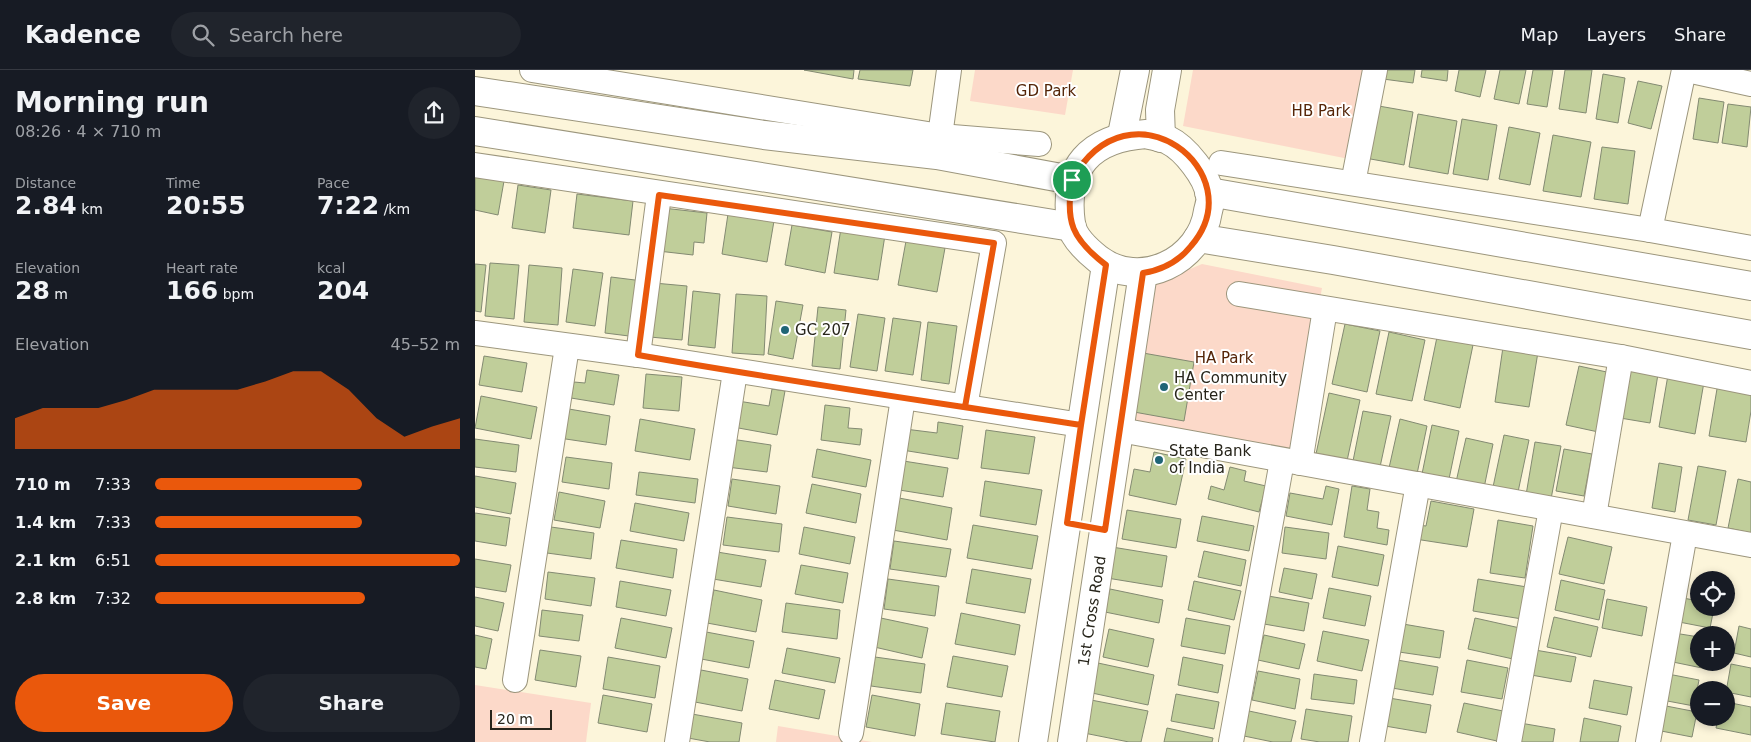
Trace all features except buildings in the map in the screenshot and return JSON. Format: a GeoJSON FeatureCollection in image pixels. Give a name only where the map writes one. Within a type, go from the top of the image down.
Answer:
{"type":"FeatureCollection","features":[{"type":"Feature","properties":{"kind":"main road"},"geometry":{"type":"LineString","coordinates":[[1123,135],[1135,70]]}},
{"type":"Feature","properties":{"kind":"main road"},"geometry":{"type":"LineString","coordinates":[[1161,138],[1160,110],[1167,70]]}},
{"type":"Feature","properties":{"kind":"main road"},"geometry":{"type":"LineString","coordinates":[[475,91],[764,135],[937,155],[1072,180]]}},
{"type":"Feature","properties":{"kind":"main road"},"geometry":{"type":"LineString","coordinates":[[475,131],[1072,227]]}},
{"type":"Feature","properties":{"kind":"main road"},"geometry":{"type":"LineString","coordinates":[[1146,134],[1169,140],[1188,155],[1202,175],[1211,196],[1207,221],[1198,238],[1183,257],[1162,269],[1143,273],[1129,272],[1106,265],[1087,250],[1072,227],[1069,206],[1072,180],[1082,162],[1099,145],[1123,135],[1146,134]]}},
{"type":"Feature","properties":{"kind":"main road"},"geometry":{"type":"LineString","coordinates":[[1209,192],[1751,286]]}},
{"type":"Feature","properties":{"kind":"main road"},"geometry":{"type":"LineString","coordinates":[[1198,238],[1751,335]]}},
{"type":"Feature","properties":{"kind":"main road"},"geometry":{"type":"LineString","coordinates":[[1033,742],[1106,265]]}},
{"type":"Feature","properties":{"kind":"main road","name":"1st Cross Road"},"geometry":{"type":"LineString","coordinates":[[1073,742],[1143,273]]}},
{"type":"Feature","properties":{"kind":"main road"},"geometry":{"type":"LineString","coordinates":[[1067,523],[1105,530]]}},
{"type":"Feature","properties":{"kind":"street"},"geometry":{"type":"LineString","coordinates":[[532,70],[601,76],[940,136],[1039,144]]}},
{"type":"Feature","properties":{"kind":"street"},"geometry":{"type":"LineString","coordinates":[[940,136],[949,70]]}},
{"type":"Feature","properties":{"kind":"street"},"geometry":{"type":"LineString","coordinates":[[1353,183],[1375,70]]}},
{"type":"Feature","properties":{"kind":"street"},"geometry":{"type":"LineString","coordinates":[[1650,230],[1686,70],[1747,79]]}},
{"type":"Feature","properties":{"kind":"street"},"geometry":{"type":"LineString","coordinates":[[1221,164],[1650,230],[1751,248]]}},
{"type":"Feature","properties":{"kind":"street"},"geometry":{"type":"LineString","coordinates":[[475,165],[659,195],[994,243],[965,407]]}},
{"type":"Feature","properties":{"kind":"street"},"geometry":{"type":"LineString","coordinates":[[638,355],[659,195]]}},
{"type":"Feature","properties":{"kind":"street"},"geometry":{"type":"LineString","coordinates":[[1239,294],[1621,357],[1751,383]]}},
{"type":"Feature","properties":{"kind":"street"},"geometry":{"type":"LineString","coordinates":[[1231,742],[1325,309]]}},
{"type":"Feature","properties":{"kind":"street"},"geometry":{"type":"LineString","coordinates":[[475,333],[567,347],[638,355],[735,372],[1081,425]]}},
{"type":"Feature","properties":{"kind":"street"},"geometry":{"type":"LineString","coordinates":[[515,680],[567,347]]}},
{"type":"Feature","properties":{"kind":"street"},"geometry":{"type":"LineString","coordinates":[[1594,516],[1621,357]]}},
{"type":"Feature","properties":{"kind":"street"},"geometry":{"type":"LineString","coordinates":[[677,742],[735,372]]}},
{"type":"Feature","properties":{"kind":"street"},"geometry":{"type":"LineString","coordinates":[[851,733],[903,398]]}},
{"type":"Feature","properties":{"kind":"street"},"geometry":{"type":"LineString","coordinates":[[1120,430],[1751,545]]}},
{"type":"Feature","properties":{"kind":"street"},"geometry":{"type":"LineString","coordinates":[[1372,742],[1418,484]]}},
{"type":"Feature","properties":{"kind":"street"},"geometry":{"type":"LineString","coordinates":[[1509,742],[1551,509]]}},
{"type":"Feature","properties":{"kind":"street"},"geometry":{"type":"LineString","coordinates":[[1648,742],[1685,534]]}},
{"type":"Feature","properties":{"kind":"green space","name":"GD Park"},"geometry":{"type":"Polygon","coordinates":[[[975,70],[1073,70],[1065,115],[970,101],[975,70]]]}},
{"type":"Feature","properties":{"kind":"green space","name":"HB Park"},"geometry":{"type":"Polygon","coordinates":[[[1193,70],[1372,70],[1354,160],[1183,126],[1193,70]]]}},
{"type":"Feature","properties":{"kind":"green space","name":"HA Park"},"geometry":{"type":"Polygon","coordinates":[[[1202,264],[1322,288],[1291,456],[1129,425],[1150,286],[1202,264]]]}},
{"type":"Feature","properties":{"kind":"green space"},"geometry":{"type":"Polygon","coordinates":[[[475,685],[591,703],[586,742],[475,742],[475,685]]]}},
{"type":"Feature","properties":{"kind":"green space"},"geometry":{"type":"Polygon","coordinates":[[[778,726],[872,742],[776,742],[778,726]]]}},
{"type":"Feature","properties":{"kind":"place","name":"GC 207"},"geometry":{"type":"Point","coordinates":[785,330]}},
{"type":"Feature","properties":{"kind":"place","name":"HA Community Center"},"geometry":{"type":"Point","coordinates":[1164,387]}},
{"type":"Feature","properties":{"kind":"place","name":"State Bank of India"},"geometry":{"type":"Point","coordinates":[1159,460]}},
{"type":"Feature","properties":{"kind":"route"},"geometry":{"type":"LineString","coordinates":[[1072,180],[1069,206],[1072,227],[1087,250],[1106,265],[1081,425],[735,372],[638,355],[659,195],[994,243],[965,407],[1081,425],[1067,523],[1105,530],[1143,273],[1162,269],[1183,257],[1198,238],[1207,221],[1211,196],[1202,175],[1188,155],[1169,140],[1146,134],[1121,136],[1099,145],[1082,162],[1072,180]]}}]}
